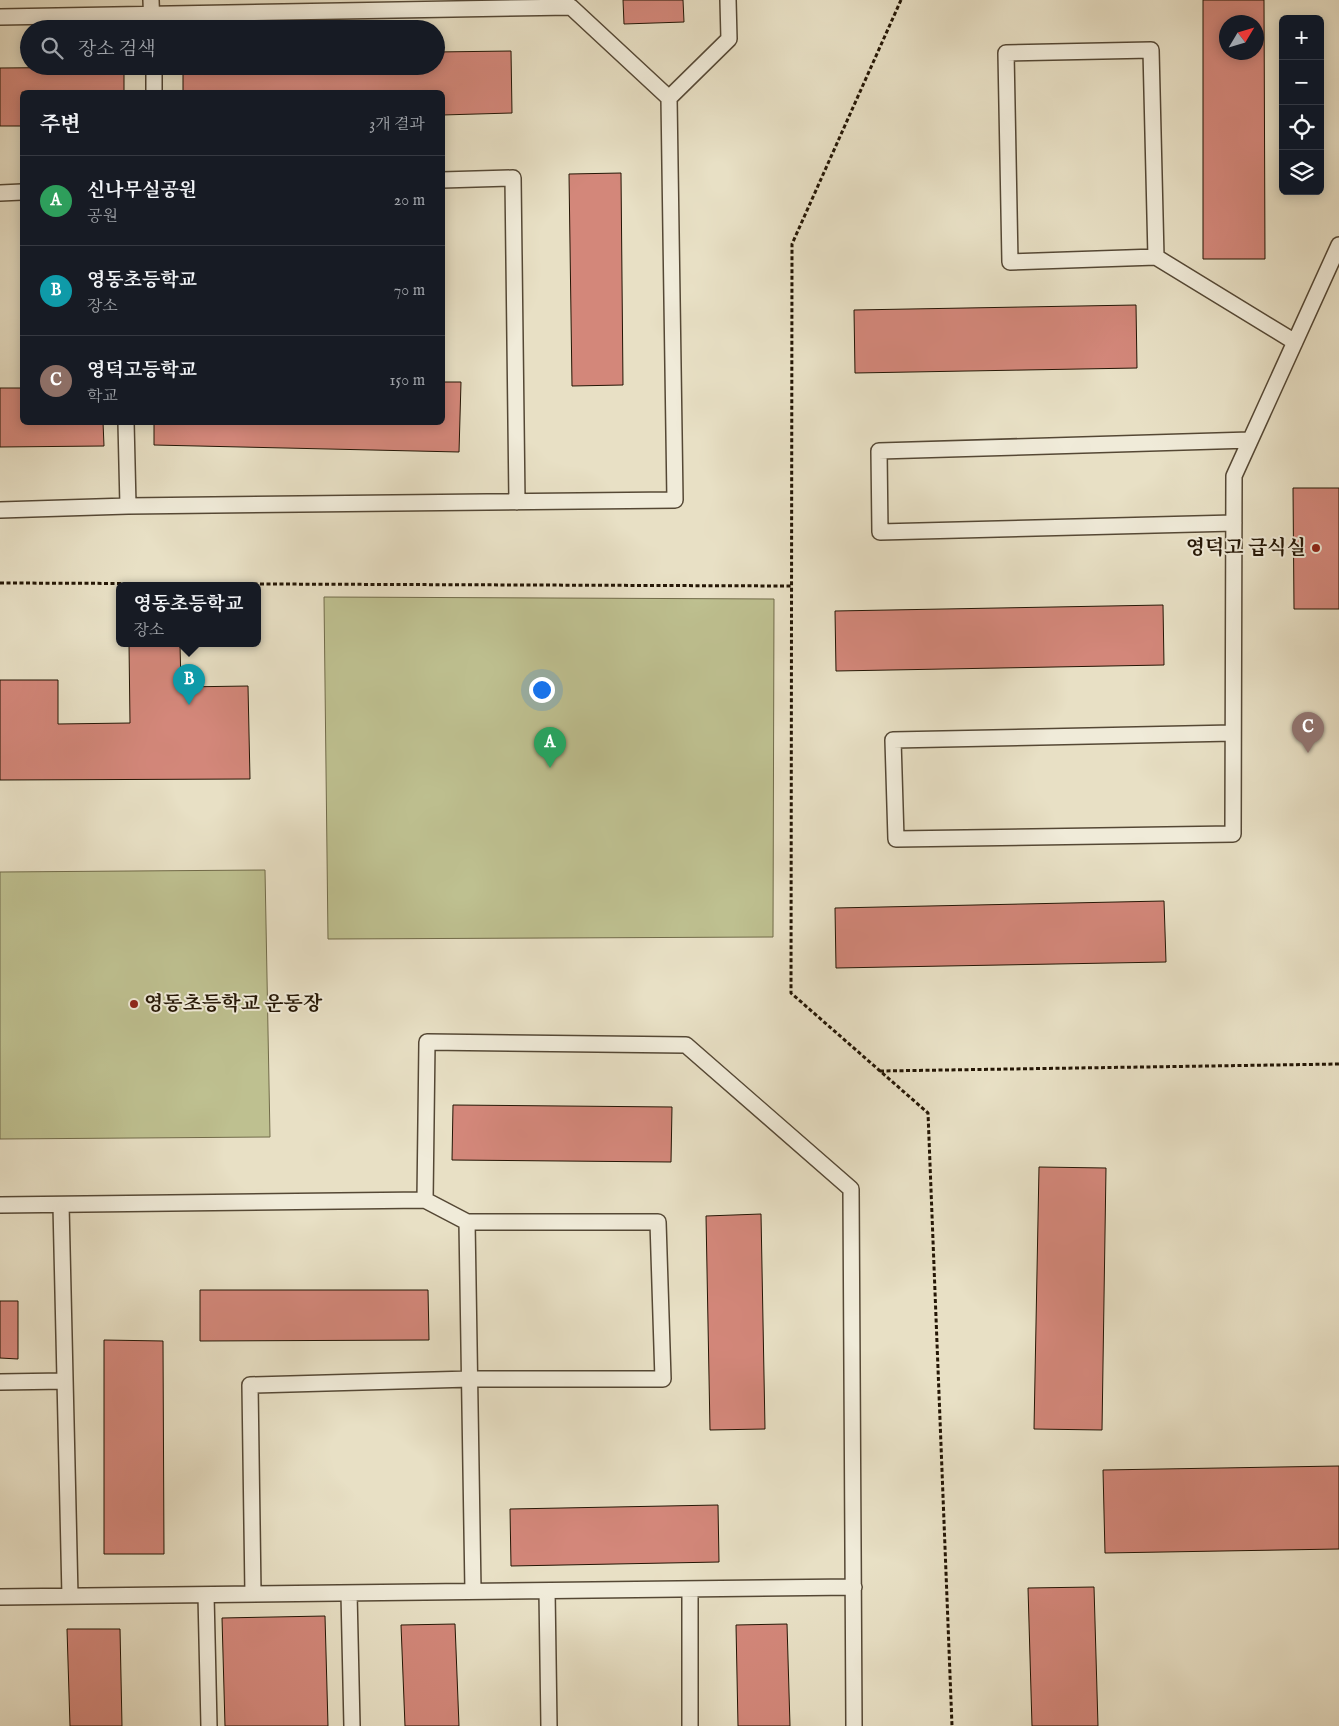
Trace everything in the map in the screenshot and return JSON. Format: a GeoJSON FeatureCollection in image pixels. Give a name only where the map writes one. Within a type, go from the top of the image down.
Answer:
{"type":"FeatureCollection","features":[{"type":"Feature","properties":{"kind":"lane"},"geometry":{"type":"LineString","coordinates":[[0,510],[128,506],[675,500],[670,98],[729,39],[728,0]]}},
{"type":"Feature","properties":{"kind":"lane"},"geometry":{"type":"LineString","coordinates":[[0,17],[570,4],[670,98]]}},
{"type":"Feature","properties":{"kind":"lane"},"geometry":{"type":"LineString","coordinates":[[1156,257],[1152,50],[1006,53],[1010,262],[1156,257],[1295,342]]}},
{"type":"Feature","properties":{"kind":"lane"},"geometry":{"type":"LineString","coordinates":[[154,75],[154,90]]}},
{"type":"Feature","properties":{"kind":"lane"},"geometry":{"type":"LineString","coordinates":[[445,180],[512,178],[517,502]]}},
{"type":"Feature","properties":{"kind":"lane"},"geometry":{"type":"LineString","coordinates":[[0,192],[20,192]]}},
{"type":"Feature","properties":{"kind":"lane"},"geometry":{"type":"LineString","coordinates":[[1233,733],[893,740],[896,839],[1232,834],[1233,733],[1234,476],[1339,245]]}},
{"type":"Feature","properties":{"kind":"lane"},"geometry":{"type":"LineString","coordinates":[[126,425],[128,506]]}},
{"type":"Feature","properties":{"kind":"lane"},"geometry":{"type":"LineString","coordinates":[[1234,523],[880,532],[879,451],[1250,440]]}},
{"type":"Feature","properties":{"kind":"lane"},"geometry":{"type":"LineString","coordinates":[[425,1200],[427,1042],[686,1045],[851,1189],[854,1726]]}},
{"type":"Feature","properties":{"kind":"lane"},"geometry":{"type":"LineString","coordinates":[[0,1205],[425,1200],[468,1222],[658,1222],[663,1379],[470,1379],[250,1385],[253,1594]]}},
{"type":"Feature","properties":{"kind":"lane"},"geometry":{"type":"LineString","coordinates":[[61,1205],[70,1596]]}},
{"type":"Feature","properties":{"kind":"lane"},"geometry":{"type":"LineString","coordinates":[[468,1222],[472,1591]]}},
{"type":"Feature","properties":{"kind":"lane"},"geometry":{"type":"LineString","coordinates":[[0,1382],[66,1382]]}},
{"type":"Feature","properties":{"kind":"lane"},"geometry":{"type":"LineString","coordinates":[[0,1597],[854,1587]]}},
{"type":"Feature","properties":{"kind":"lane"},"geometry":{"type":"LineString","coordinates":[[690,1589],[690,1726]]}},
{"type":"Feature","properties":{"kind":"lane"},"geometry":{"type":"LineString","coordinates":[[547,1591],[549,1726]]}},
{"type":"Feature","properties":{"kind":"lane"},"geometry":{"type":"LineString","coordinates":[[349,1593],[352,1726]]}},
{"type":"Feature","properties":{"kind":"lane"},"geometry":{"type":"LineString","coordinates":[[206,1595],[209,1726]]}},
{"type":"Feature","properties":{"kind":"path"},"geometry":{"type":"LineString","coordinates":[[901,0],[792,244],[791,993],[928,1113],[952,1726]]}},
{"type":"Feature","properties":{"kind":"path"},"geometry":{"type":"LineString","coordinates":[[0,583],[116,583]]}},
{"type":"Feature","properties":{"kind":"path"},"geometry":{"type":"LineString","coordinates":[[261,584],[792,586]]}},
{"type":"Feature","properties":{"kind":"path"},"geometry":{"type":"LineString","coordinates":[[880,1071],[1339,1064]]}},
{"type":"Feature","properties":{"kind":"green space"},"geometry":{"type":"Polygon","coordinates":[[[324,597],[774,599],[773,937],[328,939],[324,597]]]}},
{"type":"Feature","properties":{"kind":"green space","name":"영동초등학교 운동장"},"geometry":{"type":"Polygon","coordinates":[[[265,870],[270,1137],[0,1139],[0,872],[265,870]]]}},
{"type":"Feature","properties":{"kind":"building"},"geometry":{"type":"Polygon","coordinates":[[[623,0],[683,0],[684,22],[624,24],[623,0]]]}},
{"type":"Feature","properties":{"kind":"building"},"geometry":{"type":"Polygon","coordinates":[[[1203,0],[1264,0],[1265,259],[1203,259],[1203,0]]]}},
{"type":"Feature","properties":{"kind":"building"},"geometry":{"type":"Polygon","coordinates":[[[511,51],[512,113],[445,115],[445,90],[183,90],[183,75],[445,75],[445,52],[511,51]]]}},
{"type":"Feature","properties":{"kind":"building"},"geometry":{"type":"Polygon","coordinates":[[[0,68],[20,68],[20,75],[124,75],[124,90],[20,90],[20,126],[0,126],[0,68]]]}},
{"type":"Feature","properties":{"kind":"building"},"geometry":{"type":"Polygon","coordinates":[[[621,173],[623,385],[572,386],[569,174],[621,173]]]}},
{"type":"Feature","properties":{"kind":"building"},"geometry":{"type":"Polygon","coordinates":[[[1136,305],[1137,368],[855,373],[854,310],[1136,305]]]}},
{"type":"Feature","properties":{"kind":"building"},"geometry":{"type":"Polygon","coordinates":[[[445,382],[461,382],[459,452],[154,445],[154,425],[445,425],[445,382]]]}},
{"type":"Feature","properties":{"kind":"building"},"geometry":{"type":"Polygon","coordinates":[[[0,388],[20,388],[20,425],[103,425],[104,446],[0,447],[0,388]]]}},
{"type":"Feature","properties":{"kind":"building","name":"영덕고 급식실"},"geometry":{"type":"Polygon","coordinates":[[[1293,488],[1339,488],[1339,609],[1294,609],[1293,488]]]}},
{"type":"Feature","properties":{"kind":"building"},"geometry":{"type":"Polygon","coordinates":[[[1163,605],[1164,665],[836,671],[835,611],[1163,605]]]}},
{"type":"Feature","properties":{"kind":"building"},"geometry":{"type":"Polygon","coordinates":[[[129,647],[180,647],[181,687],[248,686],[250,779],[0,780],[0,680],[58,680],[58,724],[130,723],[129,647]]]}},
{"type":"Feature","properties":{"kind":"building"},"geometry":{"type":"Polygon","coordinates":[[[1164,901],[1166,962],[836,968],[835,908],[1164,901]]]}},
{"type":"Feature","properties":{"kind":"building"},"geometry":{"type":"Polygon","coordinates":[[[453,1105],[672,1107],[671,1162],[452,1160],[453,1105]]]}},
{"type":"Feature","properties":{"kind":"building"},"geometry":{"type":"Polygon","coordinates":[[[1039,1167],[1106,1168],[1102,1430],[1034,1429],[1039,1167]]]}},
{"type":"Feature","properties":{"kind":"building"},"geometry":{"type":"Polygon","coordinates":[[[761,1214],[765,1429],[710,1430],[706,1216],[761,1214]]]}},
{"type":"Feature","properties":{"kind":"building"},"geometry":{"type":"Polygon","coordinates":[[[200,1290],[428,1290],[429,1340],[200,1341],[200,1290]]]}},
{"type":"Feature","properties":{"kind":"building"},"geometry":{"type":"Polygon","coordinates":[[[0,1301],[18,1301],[18,1359],[0,1358],[0,1301]]]}},
{"type":"Feature","properties":{"kind":"building"},"geometry":{"type":"Polygon","coordinates":[[[104,1340],[163,1341],[164,1554],[104,1554],[104,1340]]]}},
{"type":"Feature","properties":{"kind":"building"},"geometry":{"type":"Polygon","coordinates":[[[1339,1466],[1339,1549],[1105,1553],[1103,1470],[1339,1466]]]}},
{"type":"Feature","properties":{"kind":"building"},"geometry":{"type":"Polygon","coordinates":[[[718,1505],[719,1562],[511,1566],[510,1509],[718,1505]]]}},
{"type":"Feature","properties":{"kind":"building"},"geometry":{"type":"Polygon","coordinates":[[[1094,1587],[1098,1726],[1032,1726],[1028,1588],[1094,1587]]]}},
{"type":"Feature","properties":{"kind":"building"},"geometry":{"type":"Polygon","coordinates":[[[325,1616],[328,1726],[225,1726],[222,1618],[325,1616]]]}},
{"type":"Feature","properties":{"kind":"building"},"geometry":{"type":"Polygon","coordinates":[[[455,1624],[459,1726],[405,1726],[401,1625],[455,1624]]]}},
{"type":"Feature","properties":{"kind":"building"},"geometry":{"type":"Polygon","coordinates":[[[787,1624],[790,1726],[738,1726],[736,1625],[787,1624]]]}},
{"type":"Feature","properties":{"kind":"building"},"geometry":{"type":"Polygon","coordinates":[[[67,1629],[120,1629],[122,1726],[70,1726],[67,1629]]]}},
{"type":"Feature","properties":{"kind":"place","name":"영덕고 급식실"},"geometry":{"type":"Point","coordinates":[1316,548]}},
{"type":"Feature","properties":{"kind":"place","name":"영동초등학교"},"geometry":{"type":"Point","coordinates":[189,705]}},
{"type":"Feature","properties":{"kind":"place","name":"영덕고등학교"},"geometry":{"type":"Point","coordinates":[1308,753]}},
{"type":"Feature","properties":{"kind":"place","name":"신나무실공원"},"geometry":{"type":"Point","coordinates":[550,768]}},
{"type":"Feature","properties":{"kind":"place","name":"영동초등학교 운동장"},"geometry":{"type":"Point","coordinates":[134,1004]}}]}
